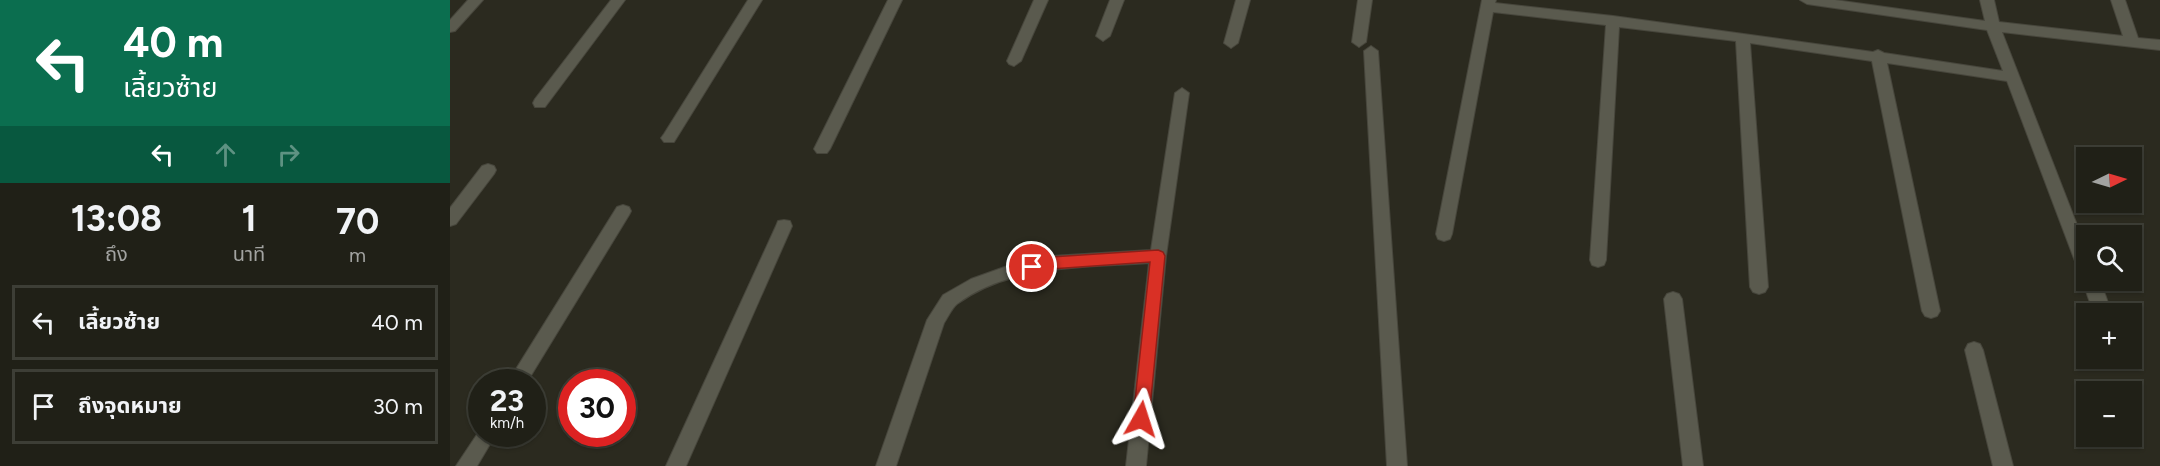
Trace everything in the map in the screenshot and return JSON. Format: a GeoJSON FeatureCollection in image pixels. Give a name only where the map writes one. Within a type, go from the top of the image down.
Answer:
{"type":"FeatureCollection","features":[{"type":"Feature","properties":{"kind":"street"},"geometry":{"type":"LineString","coordinates":[[450,28],[476,0]]}},
{"type":"Feature","properties":{"kind":"street"},"geometry":{"type":"LineString","coordinates":[[540,104],[618,0]]}},
{"type":"Feature","properties":{"kind":"street"},"geometry":{"type":"LineString","coordinates":[[669,138],[755,0]]}},
{"type":"Feature","properties":{"kind":"street"},"geometry":{"type":"LineString","coordinates":[[822,149],[895,0]]}},
{"type":"Feature","properties":{"kind":"street"},"geometry":{"type":"LineString","coordinates":[[1014,61],[1041,0]]}},
{"type":"Feature","properties":{"kind":"street"},"geometry":{"type":"LineString","coordinates":[[1103,36],[1118,0]]}},
{"type":"Feature","properties":{"kind":"street"},"geometry":{"type":"LineString","coordinates":[[1231,43],[1243,0]]}},
{"type":"Feature","properties":{"kind":"street"},"geometry":{"type":"LineString","coordinates":[[1365,0],[1365,47],[1397,466]]}},
{"type":"Feature","properties":{"kind":"street"},"geometry":{"type":"LineString","coordinates":[[1807,0],[1858,4],[1993,27],[2160,45]]}},
{"type":"Feature","properties":{"kind":"street"},"geometry":{"type":"LineString","coordinates":[[1987,0],[1993,27],[2076,243]]}},
{"type":"Feature","properties":{"kind":"street"},"geometry":{"type":"LineString","coordinates":[[2118,0],[2132,42]]}},
{"type":"Feature","properties":{"kind":"street"},"geometry":{"type":"LineString","coordinates":[[1444,234],[1489,3],[1878,55],[2013,77]]}},
{"type":"Feature","properties":{"kind":"street"},"geometry":{"type":"LineString","coordinates":[[1598,260],[1613,20]]}},
{"type":"Feature","properties":{"kind":"street"},"geometry":{"type":"LineString","coordinates":[[1743,37],[1760,287]]}},
{"type":"Feature","properties":{"kind":"street"},"geometry":{"type":"LineString","coordinates":[[1878,55],[1931,310]]}},
{"type":"Feature","properties":{"kind":"street"},"geometry":{"type":"LineString","coordinates":[[1136,466],[1158,256],[1182,93]]}},
{"type":"Feature","properties":{"kind":"street"},"geometry":{"type":"LineString","coordinates":[[450,220],[488,170]]}},
{"type":"Feature","properties":{"kind":"street"},"geometry":{"type":"LineString","coordinates":[[525,369],[623,211]]}},
{"type":"Feature","properties":{"kind":"street"},"geometry":{"type":"LineString","coordinates":[[676,466],[784,225]]}},
{"type":"Feature","properties":{"kind":"street"},"geometry":{"type":"LineString","coordinates":[[886,466],[936,320],[950,300],[977,284],[1013,271],[1051,263],[1158,256]]}},
{"type":"Feature","properties":{"kind":"street"},"geometry":{"type":"LineString","coordinates":[[1673,299],[1693,466]]}},
{"type":"Feature","properties":{"kind":"street"},"geometry":{"type":"LineString","coordinates":[[1974,350],[2003,466]]}},
{"type":"Feature","properties":{"kind":"street"},"geometry":{"type":"LineString","coordinates":[[465,466],[477,447]]}},
{"type":"Feature","properties":{"kind":"route"},"geometry":{"type":"LineString","coordinates":[[1032,267],[1051,263],[1158,256],[1141,419]]}}]}
